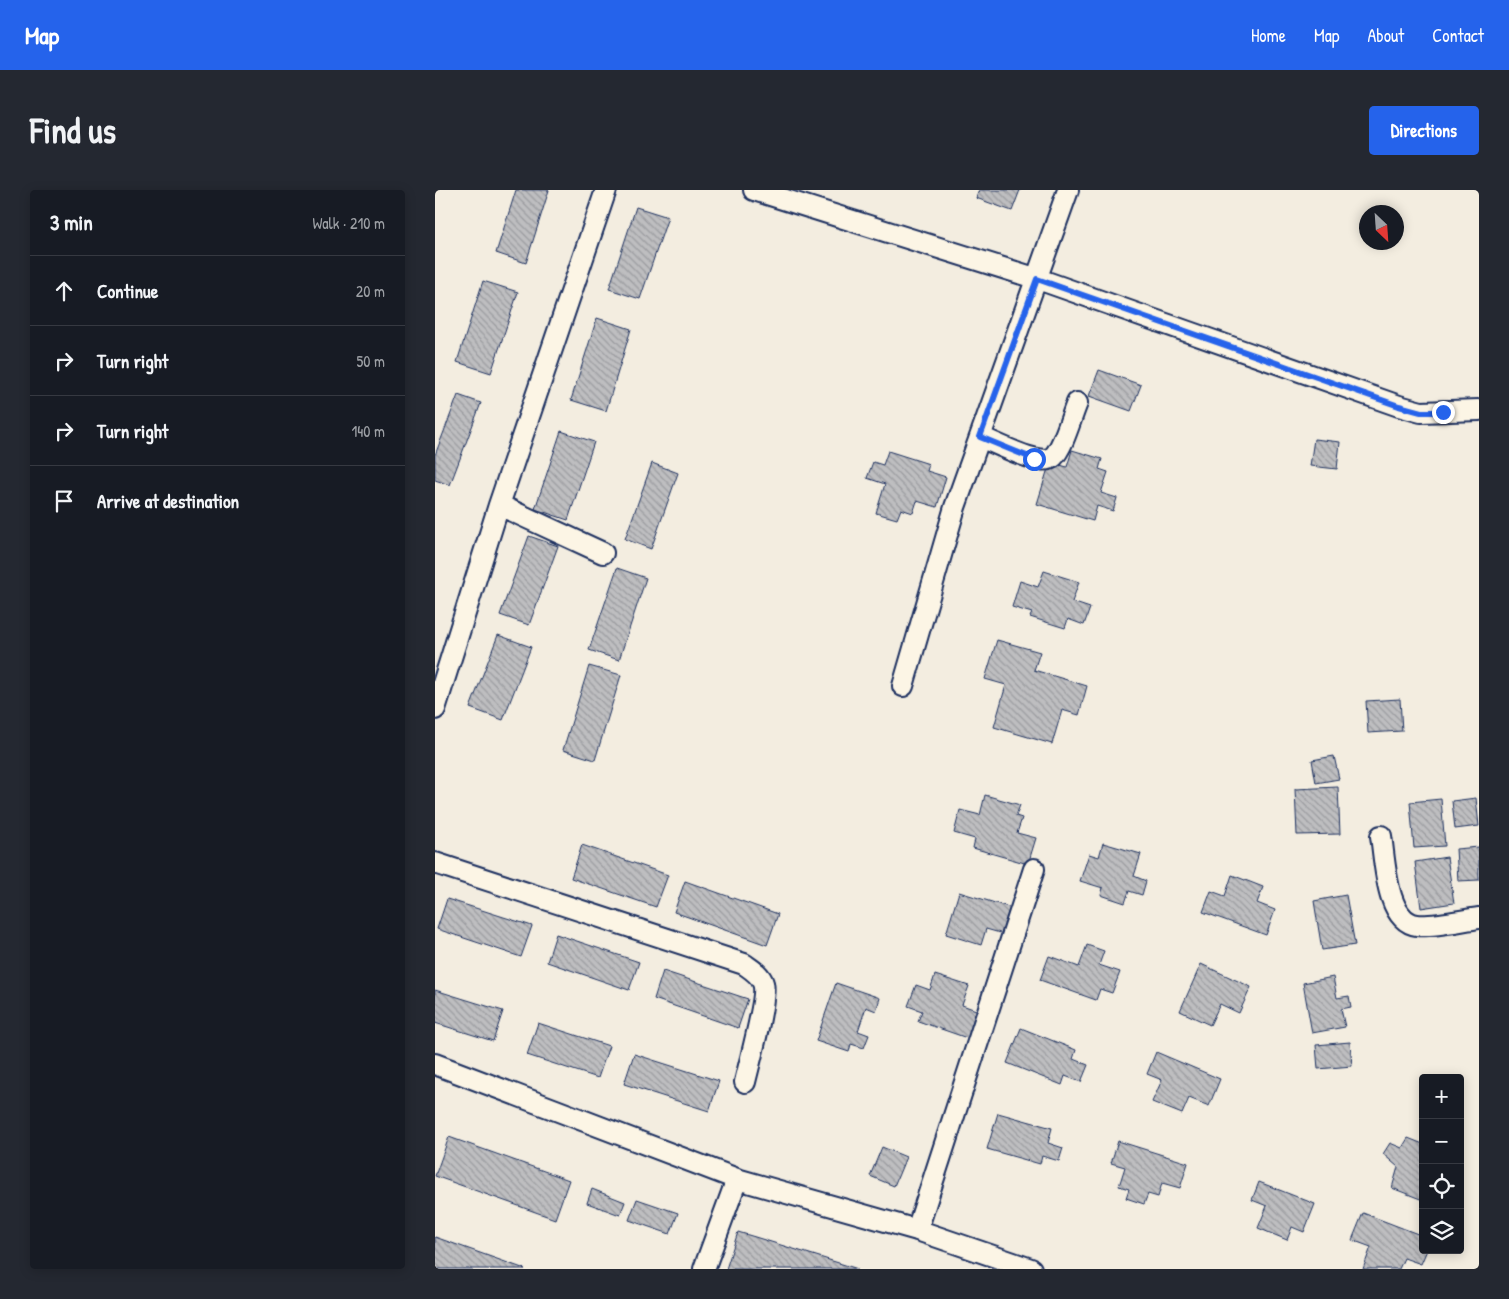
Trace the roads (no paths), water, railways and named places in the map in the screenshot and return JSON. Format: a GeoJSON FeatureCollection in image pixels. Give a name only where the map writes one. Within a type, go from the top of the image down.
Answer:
{"type":"FeatureCollection","features":[{"type":"Feature","properties":{"kind":"street"},"geometry":{"type":"LineString","coordinates":[[435,709],[499,505],[606,190]]}},
{"type":"Feature","properties":{"kind":"street"},"geometry":{"type":"LineString","coordinates":[[754,190],[1037,279],[1399,406],[1421,412],[1479,410]]}},
{"type":"Feature","properties":{"kind":"street"},"geometry":{"type":"LineString","coordinates":[[903,686],[955,507],[1068,190]]}},
{"type":"Feature","properties":{"kind":"street"},"geometry":{"type":"LineString","coordinates":[[980,437],[1034,459],[1045,461],[1052,458],[1057,451],[1077,403]]}},
{"type":"Feature","properties":{"kind":"street"},"geometry":{"type":"LineString","coordinates":[[499,505],[603,554]]}},
{"type":"Feature","properties":{"kind":"street"},"geometry":{"type":"LineString","coordinates":[[1381,836],[1393,904],[1402,918],[1416,925],[1479,918]]}},
{"type":"Feature","properties":{"kind":"street"},"geometry":{"type":"LineString","coordinates":[[435,863],[744,964],[756,973],[764,984],[762,1004],[745,1082]]}},
{"type":"Feature","properties":{"kind":"street"},"geometry":{"type":"LineString","coordinates":[[917,1230],[1034,869]]}},
{"type":"Feature","properties":{"kind":"street"},"geometry":{"type":"LineString","coordinates":[[435,1064],[737,1180],[917,1230],[1031,1269]]}},
{"type":"Feature","properties":{"kind":"street"},"geometry":{"type":"LineString","coordinates":[[704,1269],[737,1180]]}}]}
